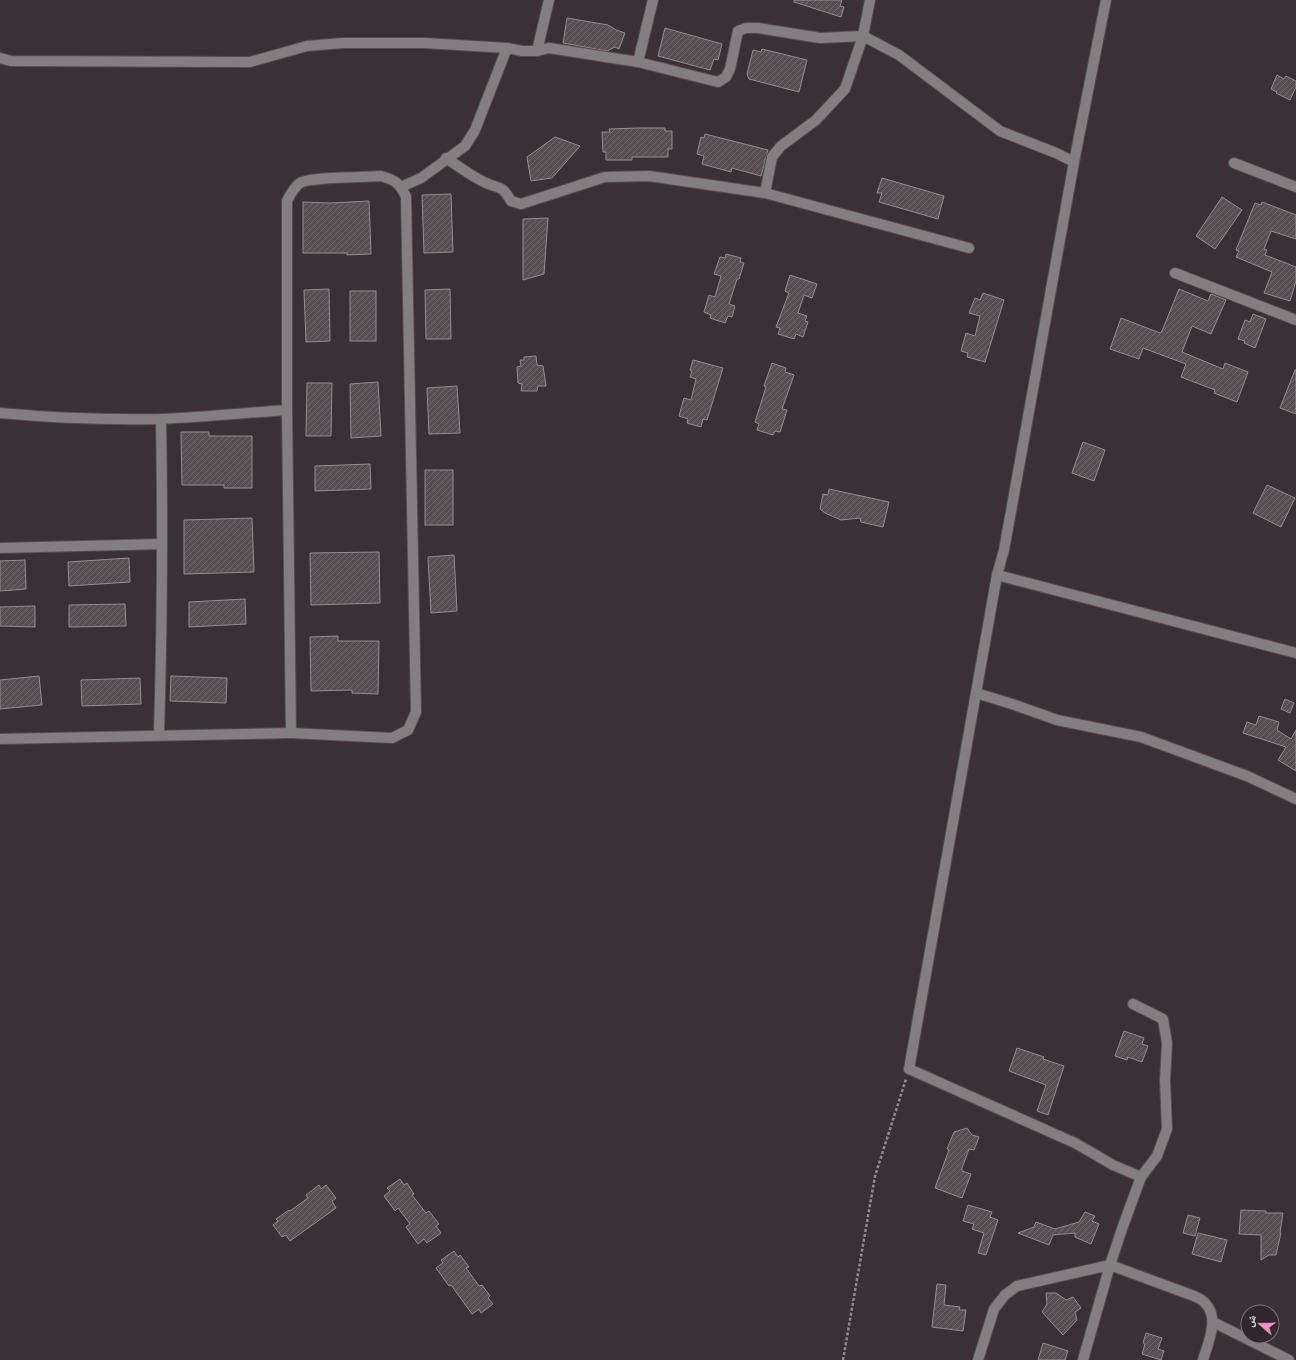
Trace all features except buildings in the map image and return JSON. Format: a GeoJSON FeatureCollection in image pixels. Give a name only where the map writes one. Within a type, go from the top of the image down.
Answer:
{"type":"FeatureCollection","features":[{"type":"Feature","properties":{"kind":"street"},"geometry":{"type":"LineString","coordinates":[[538,51],[549,0]]}},
{"type":"Feature","properties":{"kind":"street"},"geometry":{"type":"LineString","coordinates":[[638,62],[653,0]]}},
{"type":"Feature","properties":{"kind":"street"},"geometry":{"type":"LineString","coordinates":[[765,193],[772,157],[781,146],[816,120],[845,89],[863,36],[870,0]]}},
{"type":"Feature","properties":{"kind":"street"},"geometry":{"type":"LineString","coordinates":[[1106,0],[1074,162],[1004,550],[997,575],[909,1069],[1075,1143],[1113,1165],[1141,1177]]}},
{"type":"Feature","properties":{"kind":"street"},"geometry":{"type":"LineString","coordinates":[[0,58],[12,61],[250,62],[307,46],[343,43],[425,43],[507,48],[522,51],[538,51],[549,48],[638,62],[718,82],[726,77],[730,69],[738,31],[746,28],[758,28],[820,38],[863,36],[899,55],[1000,131],[1056,153],[1074,162]]}},
{"type":"Feature","properties":{"kind":"street"},"geometry":{"type":"LineString","coordinates":[[402,187],[421,178],[446,158],[465,146],[475,130],[507,48]]}},
{"type":"Feature","properties":{"kind":"street"},"geometry":{"type":"LineString","coordinates":[[446,158],[484,183],[498,186],[506,192],[511,201],[521,204],[604,177],[649,176],[765,193],[969,248]]}},
{"type":"Feature","properties":{"kind":"street"},"geometry":{"type":"LineString","coordinates":[[1234,163],[1296,187]]}},
{"type":"Feature","properties":{"kind":"street"},"geometry":{"type":"LineString","coordinates":[[0,739],[291,733],[392,738],[408,730],[416,712],[406,197],[402,187],[392,180],[381,176],[311,180],[300,183],[287,201],[291,733]]}},
{"type":"Feature","properties":{"kind":"street"},"geometry":{"type":"LineString","coordinates":[[1175,273],[1296,320]]}},
{"type":"Feature","properties":{"kind":"street"},"geometry":{"type":"LineString","coordinates":[[0,413],[76,418],[161,418],[288,410]]}},
{"type":"Feature","properties":{"kind":"street"},"geometry":{"type":"LineString","coordinates":[[159,735],[162,544],[161,418]]}},
{"type":"Feature","properties":{"kind":"street"},"geometry":{"type":"LineString","coordinates":[[0,548],[162,544]]}},
{"type":"Feature","properties":{"kind":"street"},"geometry":{"type":"LineString","coordinates":[[997,575],[1296,653]]}},
{"type":"Feature","properties":{"kind":"street"},"geometry":{"type":"LineString","coordinates":[[976,693],[1057,720],[1141,738],[1247,776],[1296,799]]}},
{"type":"Feature","properties":{"kind":"street"},"geometry":{"type":"LineString","coordinates":[[1083,1360],[1110,1265],[1141,1177],[1157,1156],[1167,1129],[1165,1080],[1167,1043],[1163,1019],[1133,1004]]}},
{"type":"Feature","properties":{"kind":"street"},"geometry":{"type":"LineString","coordinates":[[978,1360],[994,1309],[1005,1295],[1018,1286],[1110,1265],[1194,1296],[1205,1302],[1212,1313],[1213,1322],[1203,1360]]}},
{"type":"Feature","properties":{"kind":"street"},"geometry":{"type":"LineString","coordinates":[[1213,1322],[1289,1360]]}},
{"type":"Feature","properties":{"kind":"path"},"geometry":{"type":"LineString","coordinates":[[843,1360],[875,1176],[909,1069]]}}]}
